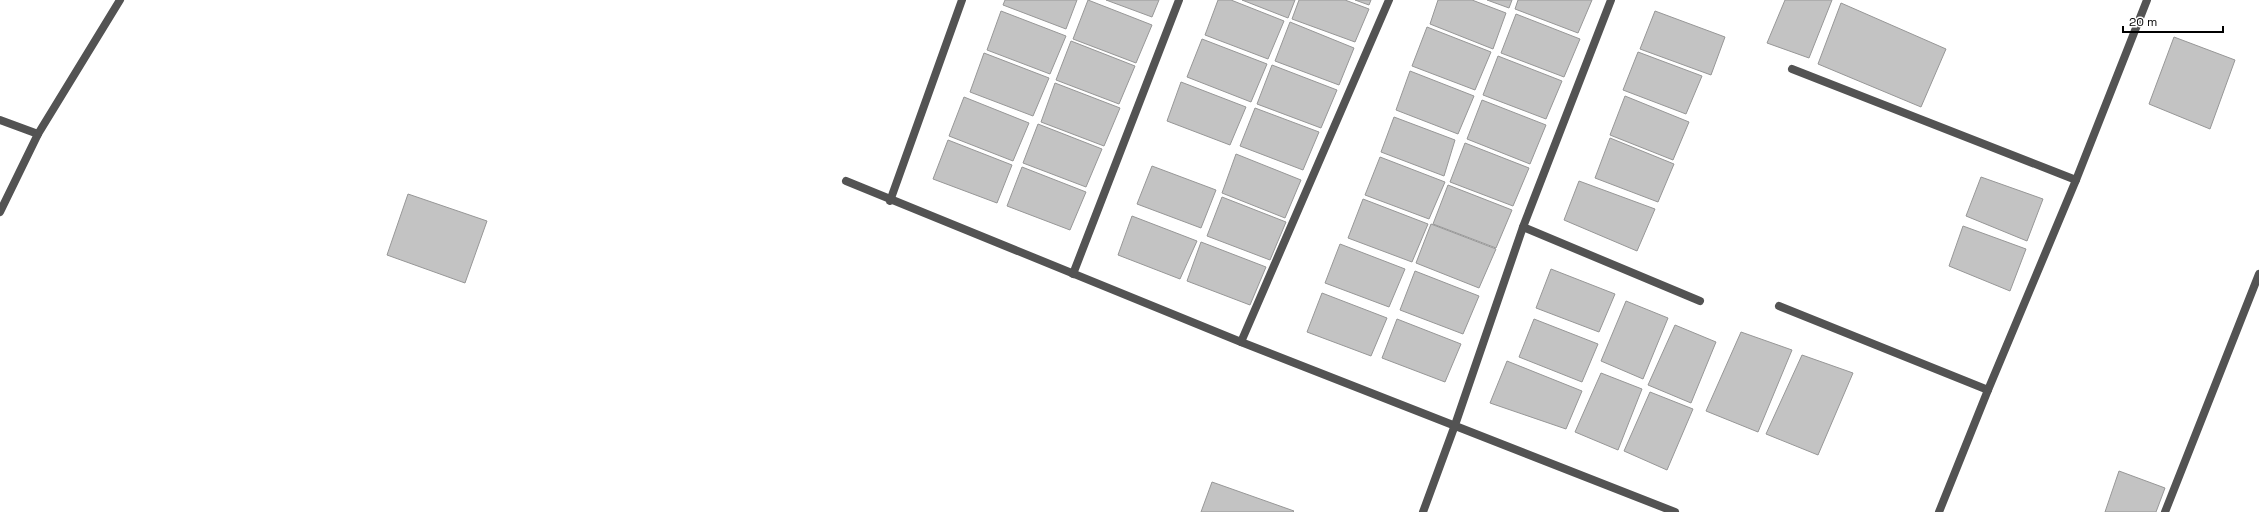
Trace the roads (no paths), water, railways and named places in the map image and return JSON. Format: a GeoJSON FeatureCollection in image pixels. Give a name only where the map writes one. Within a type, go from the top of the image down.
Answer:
{"type":"FeatureCollection","features":[{"type":"Feature","properties":{"kind":"street"},"geometry":{"type":"LineString","coordinates":[[0,212],[38,134],[120,0]]}},
{"type":"Feature","properties":{"kind":"street"},"geometry":{"type":"LineString","coordinates":[[890,201],[962,0]]}},
{"type":"Feature","properties":{"kind":"street"},"geometry":{"type":"LineString","coordinates":[[1073,274],[1178,0]]}},
{"type":"Feature","properties":{"kind":"street"},"geometry":{"type":"LineString","coordinates":[[1241,342],[1389,0]]}},
{"type":"Feature","properties":{"kind":"street"},"geometry":{"type":"LineString","coordinates":[[1423,512],[1455,426],[1523,227],[1611,0]]}},
{"type":"Feature","properties":{"kind":"street"},"geometry":{"type":"LineString","coordinates":[[1939,512],[1988,390],[2076,180],[2147,0]]}},
{"type":"Feature","properties":{"kind":"street"},"geometry":{"type":"LineString","coordinates":[[1792,69],[2076,180]]}},
{"type":"Feature","properties":{"kind":"street"},"geometry":{"type":"LineString","coordinates":[[0,120],[38,134]]}},
{"type":"Feature","properties":{"kind":"street"},"geometry":{"type":"LineString","coordinates":[[846,181],[890,201],[1241,342],[1675,512]]}},
{"type":"Feature","properties":{"kind":"street"},"geometry":{"type":"LineString","coordinates":[[1523,227],[1700,301]]}},
{"type":"Feature","properties":{"kind":"street"},"geometry":{"type":"LineString","coordinates":[[2165,512],[2259,274]]}},
{"type":"Feature","properties":{"kind":"street"},"geometry":{"type":"LineString","coordinates":[[1779,306],[1988,390]]}}]}
